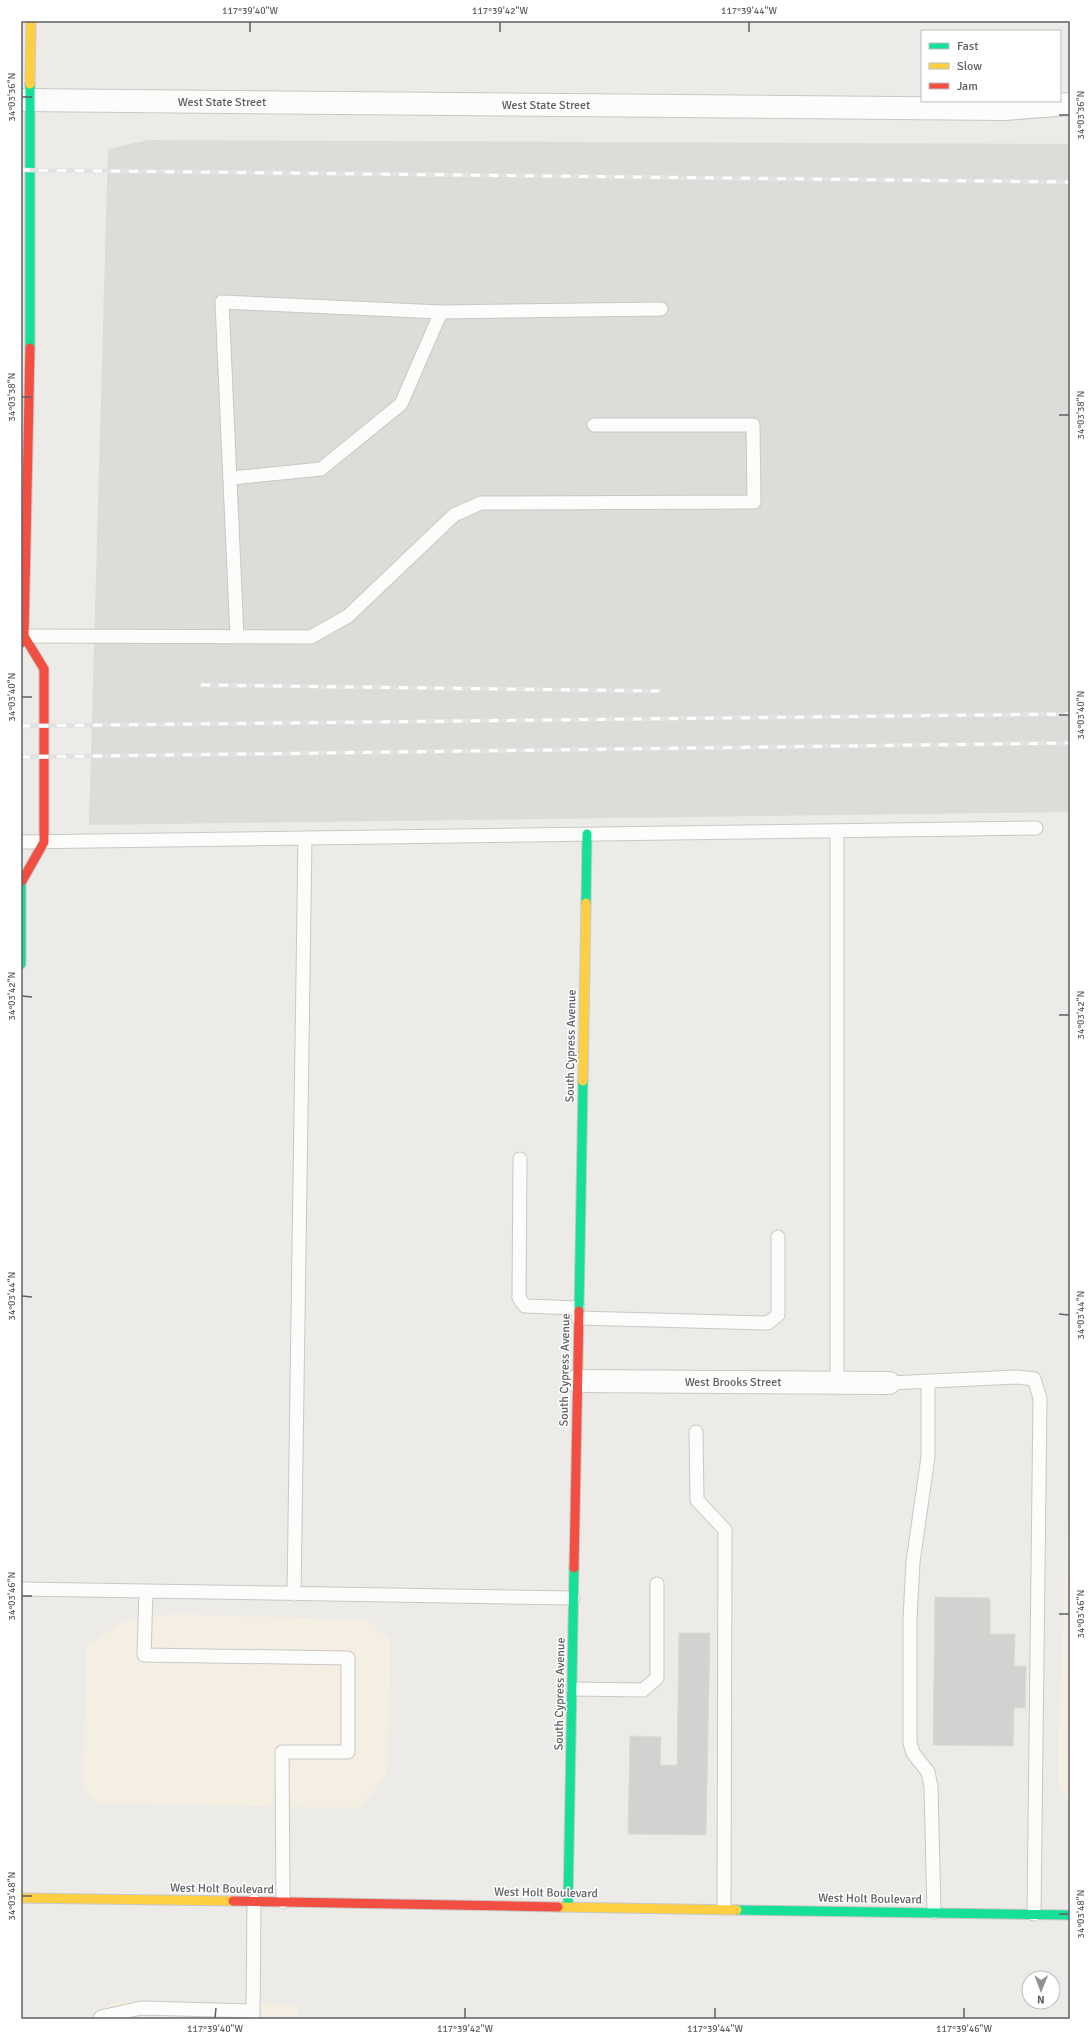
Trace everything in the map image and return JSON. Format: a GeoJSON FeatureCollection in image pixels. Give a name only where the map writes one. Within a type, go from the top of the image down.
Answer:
{"type":"FeatureCollection","features":[{"type":"Feature","properties":{"kind":"street"},"geometry":{"type":"LineString","coordinates":[[21,964],[21,880],[44,842],[44,669],[22,638],[30,400],[26,100],[32,21]]}},
{"type":"Feature","properties":{"kind":"street","name":"West State Street"},"geometry":{"type":"LineString","coordinates":[[26,100],[1004,109],[1070,104]]}},
{"type":"Feature","properties":{"kind":"street","name":"South Cypress Avenue"},"geometry":{"type":"LineString","coordinates":[[568,1905],[587,834]]}},
{"type":"Feature","properties":{"kind":"street","name":"West Brooks Street"},"geometry":{"type":"LineString","coordinates":[[577,1381],[889,1383]]}},
{"type":"Feature","properties":{"kind":"street","name":"West Holt Boulevard"},"geometry":{"type":"LineString","coordinates":[[21,1898],[568,1905],[1070,1915]]}},
{"type":"Feature","properties":{"kind":"lane"},"geometry":{"type":"LineString","coordinates":[[237,637],[222,302],[441,312],[661,309]]}},
{"type":"Feature","properties":{"kind":"lane"},"geometry":{"type":"LineString","coordinates":[[231,478],[321,469],[401,404],[441,312]]}},
{"type":"Feature","properties":{"kind":"lane"},"geometry":{"type":"LineString","coordinates":[[22,638],[311,637],[348,616],[454,515],[481,503],[754,502],[753,425],[594,425]]}},
{"type":"Feature","properties":{"kind":"lane"},"geometry":{"type":"LineString","coordinates":[[21,842],[1036,828]]}},
{"type":"Feature","properties":{"kind":"lane"},"geometry":{"type":"LineString","coordinates":[[837,831],[837,1382]]}},
{"type":"Feature","properties":{"kind":"lane"},"geometry":{"type":"LineString","coordinates":[[294,1594],[305,838]]}},
{"type":"Feature","properties":{"kind":"lane"},"geometry":{"type":"LineString","coordinates":[[520,1159],[519,1298],[525,1306],[578,1313],[768,1323],[778,1315],[778,1237]]}},
{"type":"Feature","properties":{"kind":"lane"},"geometry":{"type":"LineString","coordinates":[[889,1383],[1017,1377],[1034,1379],[1040,1398],[1034,1914]]}},
{"type":"Feature","properties":{"kind":"lane"},"geometry":{"type":"LineString","coordinates":[[928,1381],[928,1457],[913,1562],[910,1618],[910,1743],[913,1753],[928,1772],[931,1787],[934,1912]]}},
{"type":"Feature","properties":{"kind":"lane"},"geometry":{"type":"LineString","coordinates":[[696,1432],[697,1500],[725,1530],[724,1908]]}},
{"type":"Feature","properties":{"kind":"lane"},"geometry":{"type":"LineString","coordinates":[[573,1689],[643,1690],[657,1678],[657,1584]]}},
{"type":"Feature","properties":{"kind":"lane"},"geometry":{"type":"LineString","coordinates":[[21,1589],[573,1598]]}},
{"type":"Feature","properties":{"kind":"lane"},"geometry":{"type":"LineString","coordinates":[[146,1591],[144,1655],[348,1658],[348,1752],[282,1752],[283,1902]]}},
{"type":"Feature","properties":{"kind":"lane"},"geometry":{"type":"LineString","coordinates":[[100,2019],[101,2017],[140,2008],[253,2015],[254,1901]]}},
{"type":"Feature","properties":{"kind":"shaded area"},"geometry":{"type":"Polygon","coordinates":[[[148,140],[1070,144],[1070,812],[89,825],[108,149],[148,140]]]}},
{"type":"Feature","properties":{"kind":"shaded area"},"geometry":{"type":"Polygon","coordinates":[[[1070,1457],[1070,1803],[1057,1782],[1070,1457]]]}},
{"type":"Feature","properties":{"kind":"shaded area"},"geometry":{"type":"Polygon","coordinates":[[[174,1614],[367,1620],[390,1640],[387,1774],[360,1808],[97,1803],[83,1787],[87,1645],[124,1621],[174,1614]]]}},
{"type":"Feature","properties":{"kind":"shaded area"},"geometry":{"type":"Polygon","coordinates":[[[140,2001],[297,2005],[297,2019],[88,2019],[111,2003],[140,2001]]]}},
{"type":"Feature","properties":{"kind":"building"},"geometry":{"type":"Polygon","coordinates":[[[935,1597],[990,1598],[990,1634],[1015,1634],[1014,1666],[1026,1666],[1025,1708],[1014,1708],[1013,1746],[933,1745],[935,1597]]]}},
{"type":"Feature","properties":{"kind":"building"},"geometry":{"type":"Polygon","coordinates":[[[679,1633],[710,1633],[706,1835],[628,1834],[630,1736],[661,1737],[660,1765],[677,1765],[679,1633]]]}},
{"type":"Feature","properties":{"kind":"railway"},"geometry":{"type":"LineString","coordinates":[[21,170],[1070,182]]}},
{"type":"Feature","properties":{"kind":"railway"},"geometry":{"type":"LineString","coordinates":[[201,685],[659,691]]}},
{"type":"Feature","properties":{"kind":"railway"},"geometry":{"type":"LineString","coordinates":[[21,726],[1070,714]]}},
{"type":"Feature","properties":{"kind":"railway"},"geometry":{"type":"LineString","coordinates":[[21,757],[1070,743]]}},
{"type":"Feature","properties":{"kind":"traffic: fast"},"geometry":{"type":"LineString","coordinates":[[30,84],[30,348]]}},
{"type":"Feature","properties":{"kind":"traffic: fast"},"geometry":{"type":"LineString","coordinates":[[586,903],[587,834]]}},
{"type":"Feature","properties":{"kind":"traffic: fast"},"geometry":{"type":"LineString","coordinates":[[21,878],[21,964]]}},
{"type":"Feature","properties":{"kind":"traffic: fast"},"geometry":{"type":"LineString","coordinates":[[579,1311],[583,1081]]}},
{"type":"Feature","properties":{"kind":"traffic: fast"},"geometry":{"type":"LineString","coordinates":[[568,1905],[574,1568]]}},
{"type":"Feature","properties":{"kind":"traffic: fast"},"geometry":{"type":"LineString","coordinates":[[737,1910],[1070,1915]]}},
{"type":"Feature","properties":{"kind":"traffic: slow"},"geometry":{"type":"LineString","coordinates":[[30,84],[31,21]]}},
{"type":"Feature","properties":{"kind":"traffic: slow"},"geometry":{"type":"LineString","coordinates":[[583,1081],[586,903]]}},
{"type":"Feature","properties":{"kind":"traffic: slow"},"geometry":{"type":"LineString","coordinates":[[21,1898],[233,1901]]}},
{"type":"Feature","properties":{"kind":"traffic: slow"},"geometry":{"type":"LineString","coordinates":[[558,1907],[737,1910]]}},
{"type":"Feature","properties":{"kind":"traffic: jam"},"geometry":{"type":"LineString","coordinates":[[21,643],[24,636],[30,348]]}},
{"type":"Feature","properties":{"kind":"traffic: jam"},"geometry":{"type":"LineString","coordinates":[[22,881],[44,842],[44,669],[24,636]]}},
{"type":"Feature","properties":{"kind":"traffic: jam"},"geometry":{"type":"LineString","coordinates":[[574,1568],[579,1311]]}},
{"type":"Feature","properties":{"kind":"traffic: jam"},"geometry":{"type":"LineString","coordinates":[[233,1901],[558,1907]]}}]}
